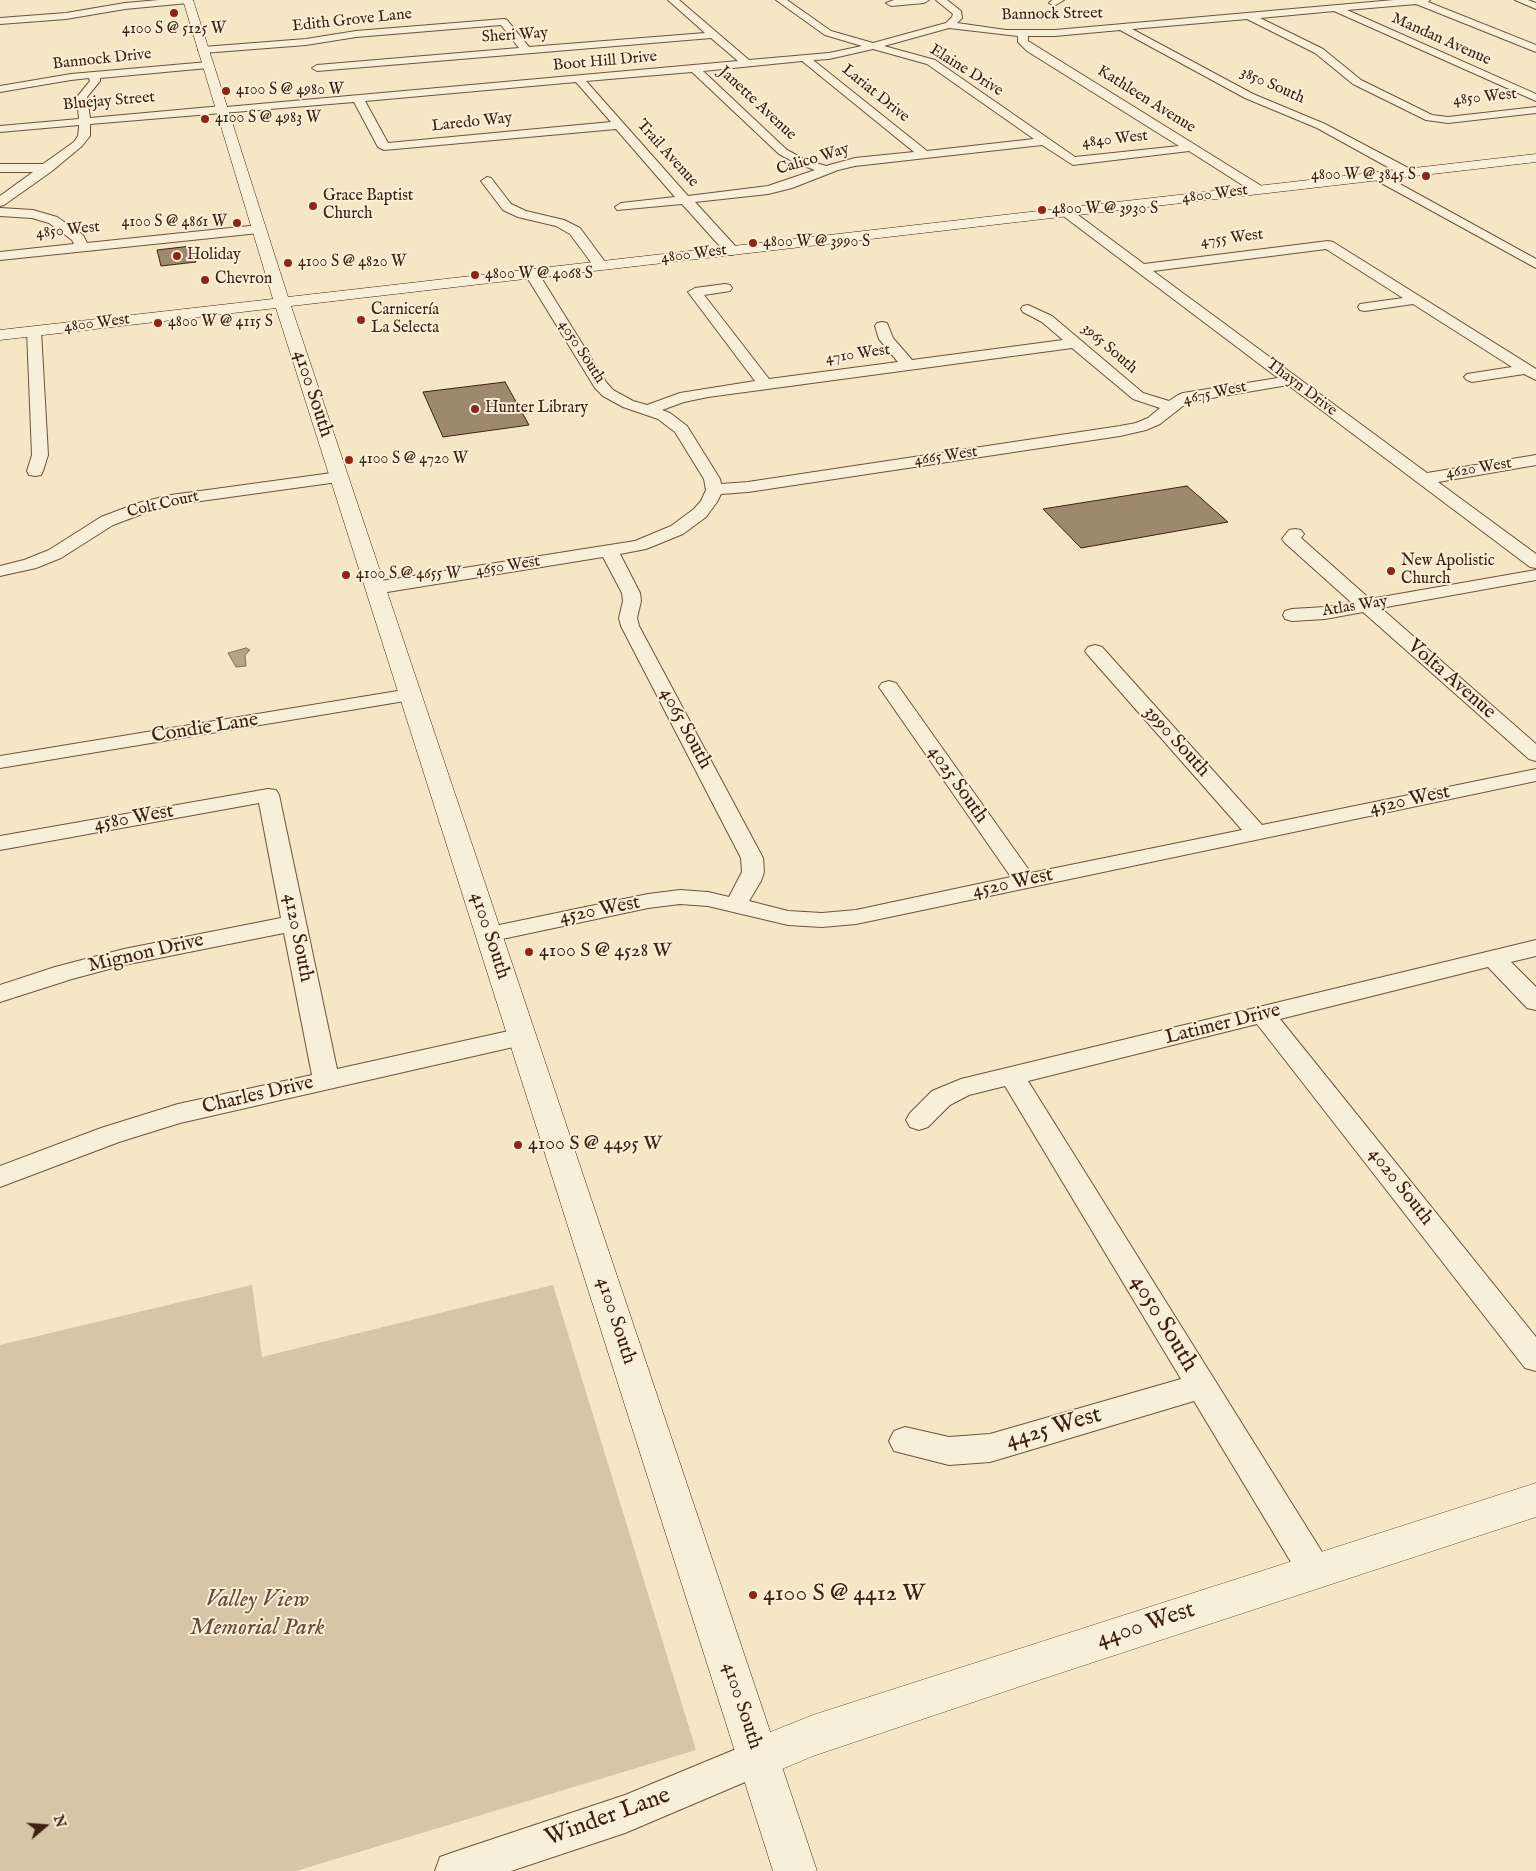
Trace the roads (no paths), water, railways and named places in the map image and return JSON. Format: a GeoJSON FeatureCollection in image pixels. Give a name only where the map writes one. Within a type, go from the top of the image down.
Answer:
{"type":"FeatureCollection","features":[{"type":"Feature","properties":{"kind":"main road","name":"4100 South"},"geometry":{"type":"LineString","coordinates":[[188,0],[282,303],[795,1871]]}},
{"type":"Feature","properties":{"kind":"main road","name":"4800 West"},"geometry":{"type":"LineString","coordinates":[[0,335],[1536,158]]}},
{"type":"Feature","properties":{"kind":"main road","name":"4400 West"},"geometry":{"type":"LineString","coordinates":[[758,1758],[813,1736],[1033,1662],[1536,1500]]}},
{"type":"Feature","properties":{"kind":"street"},"geometry":{"type":"LineString","coordinates":[[0,21],[60,17],[125,6],[188,0]]}},
{"type":"Feature","properties":{"kind":"street","name":"Janette Avenue"},"geometry":{"type":"LineString","coordinates":[[673,0],[747,64]]}},
{"type":"Feature","properties":{"kind":"street","name":"Elaine Drive"},"geometry":{"type":"LineString","coordinates":[[781,0],[824,31],[932,62],[1073,161]]}},
{"type":"Feature","properties":{"kind":"street"},"geometry":{"type":"LineString","coordinates":[[891,3],[924,0]]}},
{"type":"Feature","properties":{"kind":"street"},"geometry":{"type":"LineString","coordinates":[[941,0],[958,13],[957,18],[949,25]]}},
{"type":"Feature","properties":{"kind":"street","name":"Bannock Street"},"geometry":{"type":"LineString","coordinates":[[949,25],[1023,34],[1123,28],[1425,0]]}},
{"type":"Feature","properties":{"kind":"street"},"geometry":{"type":"LineString","coordinates":[[1520,0],[1536,6]]}},
{"type":"Feature","properties":{"kind":"street"},"geometry":{"type":"LineString","coordinates":[[1418,1],[1536,49]]}},
{"type":"Feature","properties":{"kind":"street"},"geometry":{"type":"LineString","coordinates":[[75,4],[95,11]]}},
{"type":"Feature","properties":{"kind":"street","name":"Mandan Avenue"},"geometry":{"type":"LineString","coordinates":[[1334,8],[1536,98]]}},
{"type":"Feature","properties":{"kind":"street","name":"4850 West"},"geometry":{"type":"LineString","coordinates":[[1249,16],[1319,51],[1342,71],[1363,85],[1427,116],[1438,119],[1536,110]]}},
{"type":"Feature","properties":{"kind":"street","name":"Edith Grove Lane"},"geometry":{"type":"LineString","coordinates":[[203,50],[306,42],[360,34],[504,22],[526,50]]}},
{"type":"Feature","properties":{"kind":"street","name":"Boot Hill Drive"},"geometry":{"type":"LineString","coordinates":[[222,110],[805,59],[876,46],[949,25]]}},
{"type":"Feature","properties":{"kind":"street","name":"3850 South"},"geometry":{"type":"LineString","coordinates":[[1123,28],[1249,96],[1321,126],[1408,173]]}},
{"type":"Feature","properties":{"kind":"street","name":"Kathleen Avenue"},"geometry":{"type":"LineString","coordinates":[[1023,34],[1023,42],[1028,46],[1258,190]]}},
{"type":"Feature","properties":{"kind":"street","name":"Sheri Way"},"geometry":{"type":"LineString","coordinates":[[318,68],[714,35]]}},
{"type":"Feature","properties":{"kind":"street","name":"Lariat Drive"},"geometry":{"type":"LineString","coordinates":[[805,59],[926,155]]}},
{"type":"Feature","properties":{"kind":"street","name":"Bannock Drive"},"geometry":{"type":"LineString","coordinates":[[0,89],[94,75],[208,65]]}},
{"type":"Feature","properties":{"kind":"street","name":"Janette Avenue"},"geometry":{"type":"LineString","coordinates":[[695,69],[783,152],[800,161],[826,170]]}},
{"type":"Feature","properties":{"kind":"street"},"geometry":{"type":"LineString","coordinates":[[0,202],[48,168],[78,144],[84,136],[85,121],[82,97],[95,81],[94,75]]}},
{"type":"Feature","properties":{"kind":"street","name":"Trail Avenue"},"geometry":{"type":"LineString","coordinates":[[578,79],[732,251]]}},
{"type":"Feature","properties":{"kind":"street","name":"Laredo Way"},"geometry":{"type":"LineString","coordinates":[[358,99],[384,148],[618,125]]}},
{"type":"Feature","properties":{"kind":"street","name":"Bluejay Street"},"geometry":{"type":"LineString","coordinates":[[0,129],[222,110]]}},
{"type":"Feature","properties":{"kind":"street"},"geometry":{"type":"LineString","coordinates":[[496,124],[504,136]]}},
{"type":"Feature","properties":{"kind":"street","name":"Calico Way"},"geometry":{"type":"LineString","coordinates":[[621,207],[776,188],[850,163],[1045,141]]}},
{"type":"Feature","properties":{"kind":"street","name":"4840 West"},"geometry":{"type":"LineString","coordinates":[[1073,161],[1189,148]]}},
{"type":"Feature","properties":{"kind":"street"},"geometry":{"type":"LineString","coordinates":[[0,168],[48,168]]}},
{"type":"Feature","properties":{"kind":"street"},"geometry":{"type":"LineString","coordinates":[[1378,176],[1536,264]]}},
{"type":"Feature","properties":{"kind":"street"},"geometry":{"type":"LineString","coordinates":[[487,181],[506,208],[560,223],[575,231],[601,266]]}},
{"type":"Feature","properties":{"kind":"street"},"geometry":{"type":"LineString","coordinates":[[0,212],[33,214],[53,220],[78,238],[82,248]]}},
{"type":"Feature","properties":{"kind":"street","name":"Thayn Drive"},"geometry":{"type":"LineString","coordinates":[[1066,212],[1536,563]]}},
{"type":"Feature","properties":{"kind":"street","name":"4850 West"},"geometry":{"type":"LineString","coordinates":[[0,256],[259,229]]}},
{"type":"Feature","properties":{"kind":"street","name":"4755 West"},"geometry":{"type":"LineString","coordinates":[[1141,268],[1328,245],[1415,300]]}},
{"type":"Feature","properties":{"kind":"street","name":"4050 South"},"geometry":{"type":"LineString","coordinates":[[532,274],[600,385],[618,400],[664,416],[680,429],[706,467],[712,479],[714,490]]}},
{"type":"Feature","properties":{"kind":"street"},"geometry":{"type":"LineString","coordinates":[[725,288],[695,292],[766,385]]}},
{"type":"Feature","properties":{"kind":"street"},"geometry":{"type":"LineString","coordinates":[[1365,307],[1415,300],[1531,372]]}},
{"type":"Feature","properties":{"kind":"street","name":"3965 South"},"geometry":{"type":"LineString","coordinates":[[1028,309],[1047,319],[1138,396],[1171,407]]}},
{"type":"Feature","properties":{"kind":"street"},"geometry":{"type":"LineString","coordinates":[[882,326],[886,339],[910,366]]}},
{"type":"Feature","properties":{"kind":"street"},"geometry":{"type":"LineString","coordinates":[[34,331],[40,455],[35,471]]}},
{"type":"Feature","properties":{"kind":"street","name":"4710 West"},"geometry":{"type":"LineString","coordinates":[[648,410],[680,398],[1076,343]]}},
{"type":"Feature","properties":{"kind":"street"},"geometry":{"type":"LineString","coordinates":[[1472,377],[1531,372]]}},
{"type":"Feature","properties":{"kind":"street","name":"4675 West"},"geometry":{"type":"LineString","coordinates":[[1171,407],[1177,401],[1193,396],[1291,380]]}},
{"type":"Feature","properties":{"kind":"street","name":"4665 West"},"geometry":{"type":"LineString","coordinates":[[714,490],[1120,431],[1140,427],[1154,421],[1171,407]]}},
{"type":"Feature","properties":{"kind":"street","name":"4620 West"},"geometry":{"type":"LineString","coordinates":[[1423,479],[1536,460]]}},
{"type":"Feature","properties":{"kind":"street","name":"Colt Court"},"geometry":{"type":"LineString","coordinates":[[0,571],[30,564],[55,554],[107,521],[144,507],[171,500],[339,477]]}},
{"type":"Feature","properties":{"kind":"street","name":"4650 West"},"geometry":{"type":"LineString","coordinates":[[375,588],[640,545],[660,538],[688,523],[709,502],[714,490]]}},
{"type":"Feature","properties":{"kind":"street","name":"Volta Avenue"},"geometry":{"type":"LineString","coordinates":[[1295,534],[1292,539],[1536,755]]}},
{"type":"Feature","properties":{"kind":"street","name":"4065 South"},"geometry":{"type":"LineString","coordinates":[[609,551],[631,593],[632,601],[628,618],[630,626],[752,858],[753,865],[750,881],[735,905]]}},
{"type":"Feature","properties":{"kind":"street","name":"Atlas Way"},"geometry":{"type":"LineString","coordinates":[[1292,615],[1325,613],[1536,575]]}},
{"type":"Feature","properties":{"kind":"street","name":"3990 South"},"geometry":{"type":"LineString","coordinates":[[1095,651],[1257,833]]}},
{"type":"Feature","properties":{"kind":"street","name":"4025 South"},"geometry":{"type":"LineString","coordinates":[[889,687],[1026,882]]}},
{"type":"Feature","properties":{"kind":"street","name":"Condie Lane"},"geometry":{"type":"LineString","coordinates":[[0,762],[410,695]]}},
{"type":"Feature","properties":{"kind":"street","name":"4520 West"},"geometry":{"type":"LineString","coordinates":[[488,934],[665,898],[694,898],[735,905],[788,918],[838,919],[856,917],[1536,775]]}},
{"type":"Feature","properties":{"kind":"street","name":"4580 West"},"geometry":{"type":"LineString","coordinates":[[0,843],[268,796]]}},
{"type":"Feature","properties":{"kind":"street","name":"4120 South"},"geometry":{"type":"LineString","coordinates":[[268,796],[326,1080]]}},
{"type":"Feature","properties":{"kind":"street","name":"Mignon Drive"},"geometry":{"type":"LineString","coordinates":[[0,994],[64,973],[124,957],[294,923]]}},
{"type":"Feature","properties":{"kind":"street","name":"Latimer Drive"},"geometry":{"type":"LineString","coordinates":[[919,1120],[941,1098],[950,1093],[1012,1076],[1536,948]]}},
{"type":"Feature","properties":{"kind":"street"},"geometry":{"type":"LineString","coordinates":[[1494,958],[1536,1002]]}},
{"type":"Feature","properties":{"kind":"street","name":"4020 South"},"geometry":{"type":"LineString","coordinates":[[1263,1015],[1536,1359]]}},
{"type":"Feature","properties":{"kind":"street","name":"Charles Drive"},"geometry":{"type":"LineString","coordinates":[[0,1176],[145,1123],[210,1106],[522,1037]]}},
{"type":"Feature","properties":{"kind":"street","name":"4050 South"},"geometry":{"type":"LineString","coordinates":[[1012,1076],[1315,1572]]}},
{"type":"Feature","properties":{"kind":"street","name":"4425 West"},"geometry":{"type":"LineString","coordinates":[[905,1441],[949,1451],[990,1448],[1202,1386]]}},
{"type":"Feature","properties":{"kind":"street","name":"Winder Lane"},"geometry":{"type":"LineString","coordinates":[[454,1871],[625,1814],[758,1758]]}},
{"type":"Feature","properties":{"kind":"place","name":"4100 S @ 5125 W"},"geometry":{"type":"Point","coordinates":[174,13]}},
{"type":"Feature","properties":{"kind":"place","name":"4100 S @ 4980 W"},"geometry":{"type":"Point","coordinates":[226,91]}},
{"type":"Feature","properties":{"kind":"place","name":"4100 S @ 4983 W"},"geometry":{"type":"Point","coordinates":[205,119]}},
{"type":"Feature","properties":{"kind":"place","name":"4800 W @ 3845 S"},"geometry":{"type":"Point","coordinates":[1426,176]}},
{"type":"Feature","properties":{"kind":"place","name":"Grace Baptist Church"},"geometry":{"type":"Point","coordinates":[313,206]}},
{"type":"Feature","properties":{"kind":"place","name":"4800 W @ 3930 S"},"geometry":{"type":"Point","coordinates":[1042,210]}},
{"type":"Feature","properties":{"kind":"place","name":"4100 S @ 4861 W"},"geometry":{"type":"Point","coordinates":[237,223]}},
{"type":"Feature","properties":{"kind":"place","name":"4800 W @ 3990 S"},"geometry":{"type":"Point","coordinates":[753,243]}},
{"type":"Feature","properties":{"kind":"place","name":"Holiday"},"geometry":{"type":"Point","coordinates":[177,256]}},
{"type":"Feature","properties":{"kind":"place","name":"4100 S @ 4820 W"},"geometry":{"type":"Point","coordinates":[288,263]}},
{"type":"Feature","properties":{"kind":"place","name":"4800 W @ 4068 S"},"geometry":{"type":"Point","coordinates":[475,275]}},
{"type":"Feature","properties":{"kind":"place","name":"Chevron"},"geometry":{"type":"Point","coordinates":[205,280]}},
{"type":"Feature","properties":{"kind":"place","name":"Carnicería La Selecta"},"geometry":{"type":"Point","coordinates":[361,320]}},
{"type":"Feature","properties":{"kind":"place","name":"4800 W @ 4115 S"},"geometry":{"type":"Point","coordinates":[158,323]}},
{"type":"Feature","properties":{"kind":"place","name":"Hunter Library"},"geometry":{"type":"Point","coordinates":[475,409]}},
{"type":"Feature","properties":{"kind":"place","name":"4100 S @ 4720 W"},"geometry":{"type":"Point","coordinates":[349,460]}},
{"type":"Feature","properties":{"kind":"place","name":"New Apolistic Church"},"geometry":{"type":"Point","coordinates":[1391,571]}},
{"type":"Feature","properties":{"kind":"place","name":"4100 S @ 4655 W"},"geometry":{"type":"Point","coordinates":[346,575]}},
{"type":"Feature","properties":{"kind":"place","name":"4100 S @ 4528 W"},"geometry":{"type":"Point","coordinates":[529,952]}},
{"type":"Feature","properties":{"kind":"place","name":"4100 S @ 4495 W"},"geometry":{"type":"Point","coordinates":[518,1145]}},
{"type":"Feature","properties":{"kind":"place","name":"4100 S @ 4412 W"},"geometry":{"type":"Point","coordinates":[753,1595]}},
{"type":"Feature","properties":{"kind":"park label","name":"Valley View Memorial Park"},"geometry":{"type":"Point","coordinates":[257,1615]}}]}
